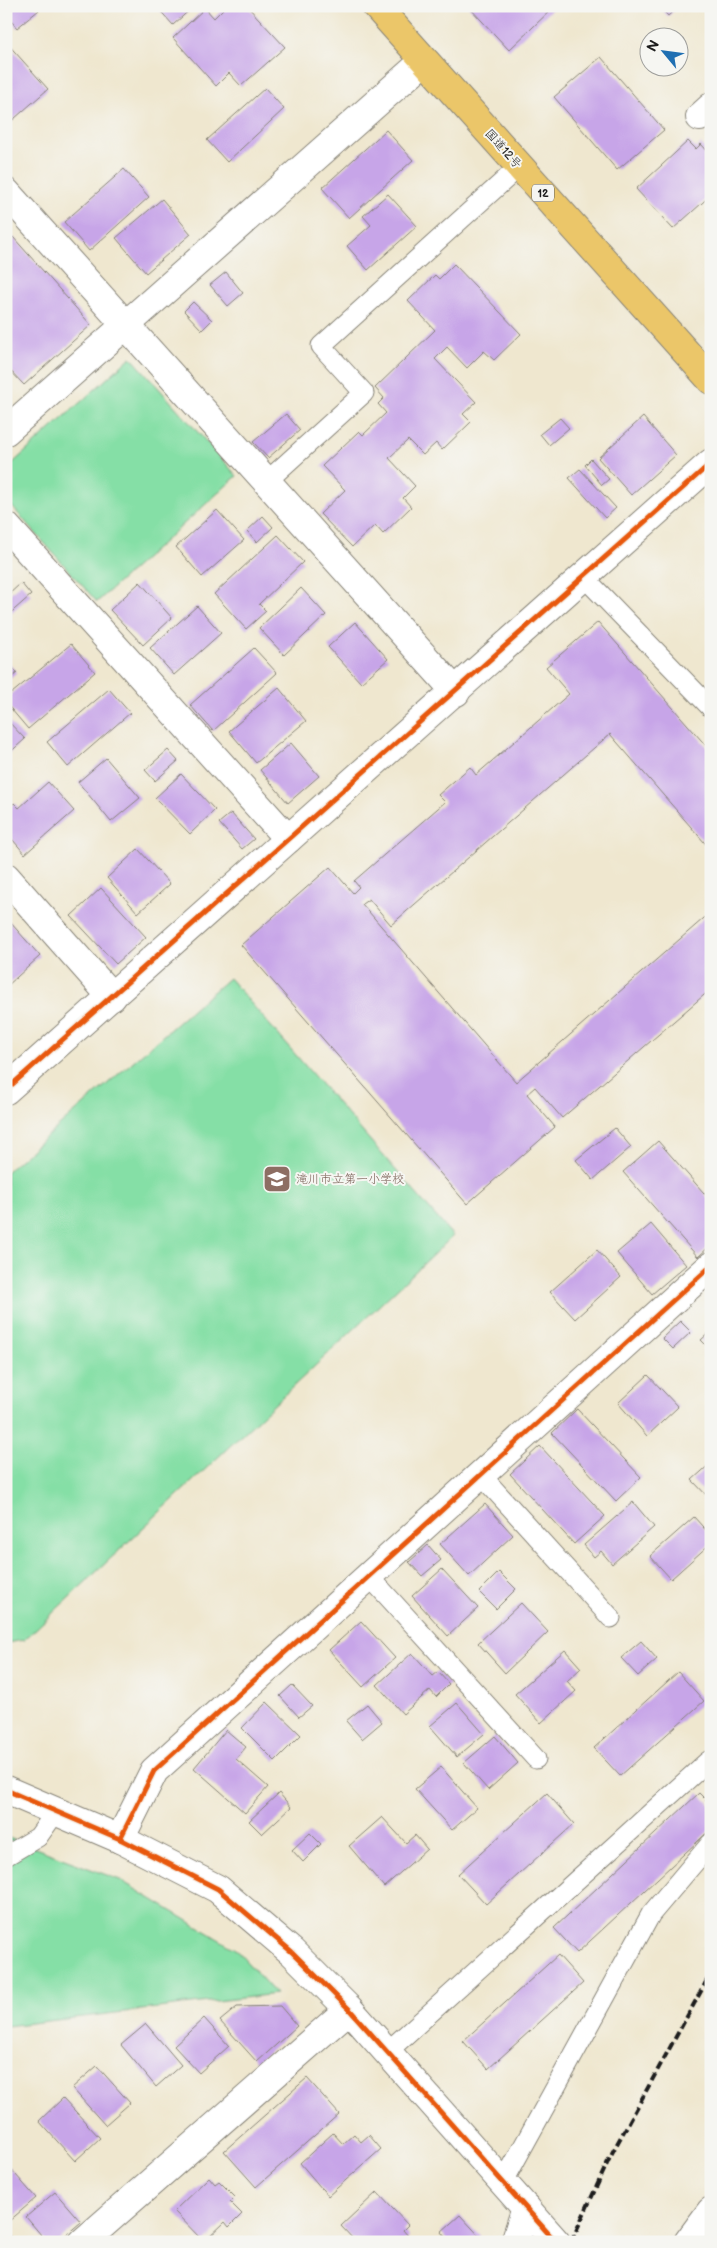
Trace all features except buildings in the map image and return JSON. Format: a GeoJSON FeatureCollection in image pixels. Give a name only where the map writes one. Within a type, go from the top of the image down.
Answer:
{"type":"FeatureCollection","features":[{"type":"Feature","properties":{"kind":"highway","name":"国道12号"},"geometry":{"type":"LineString","coordinates":[[376,6],[424,62],[711,380]]}},
{"type":"Feature","properties":{"kind":"street"},"geometry":{"type":"LineString","coordinates":[[6,431],[424,62]]}},
{"type":"Feature","properties":{"kind":"street"},"geometry":{"type":"LineString","coordinates":[[6,192],[456,692]]}},
{"type":"Feature","properties":{"kind":"street"},"geometry":{"type":"LineString","coordinates":[[6,1090],[456,692],[711,463]]}},
{"type":"Feature","properties":{"kind":"street"},"geometry":{"type":"LineString","coordinates":[[6,526],[288,839]]}},
{"type":"Feature","properties":{"kind":"street"},"geometry":{"type":"LineString","coordinates":[[6,877],[112,997]]}},
{"type":"Feature","properties":{"kind":"street"},"geometry":{"type":"LineString","coordinates":[[120,1839],[154,1771],[711,1266]]}},
{"type":"Feature","properties":{"kind":"street"},"geometry":{"type":"LineString","coordinates":[[6,1790],[55,1813],[120,1839],[218,1889],[292,1952],[349,2009],[556,2242]]}},
{"type":"Feature","properties":{"kind":"street"},"geometry":{"type":"LineString","coordinates":[[83,2242],[349,2009]]}},
{"type":"Feature","properties":{"kind":"street"},"geometry":{"type":"LineString","coordinates":[[515,2242],[526,2208]]}},
{"type":"Feature","properties":{"kind":"street"},"geometry":{"type":"LineString","coordinates":[[688,2242],[711,2211]]}},
{"type":"Feature","properties":{"kind":"lane"},"geometry":{"type":"LineString","coordinates":[[266,482],[364,394],[321,346],[519,167]]}},
{"type":"Feature","properties":{"kind":"lane"},"geometry":{"type":"LineString","coordinates":[[584,577],[711,708]]}},
{"type":"Feature","properties":{"kind":"lane"},"geometry":{"type":"LineString","coordinates":[[481,1475],[611,1618]]}},
{"type":"Feature","properties":{"kind":"lane"},"geometry":{"type":"LineString","coordinates":[[369,1576],[536,1759]]}},
{"type":"Feature","properties":{"kind":"lane"},"geometry":{"type":"LineString","coordinates":[[387,2052],[708,1761],[711,1765]]}},
{"type":"Feature","properties":{"kind":"lane"},"geometry":{"type":"LineString","coordinates":[[6,1856],[38,1837],[55,1813]]}},
{"type":"Feature","properties":{"kind":"lane"},"geometry":{"type":"LineString","coordinates":[[503,2183],[651,1914],[711,1843]]}},
{"type":"Feature","properties":{"kind":"green space"},"geometry":{"type":"Polygon","coordinates":[[[131,357],[237,476],[97,602],[6,500],[6,469],[131,357]]]}},
{"type":"Feature","properties":{"kind":"green space"},"geometry":{"type":"Polygon","coordinates":[[[229,978],[453,1236],[24,1640],[6,1643],[6,1172],[229,978]]]}},
{"type":"Feature","properties":{"kind":"green space"},"geometry":{"type":"Polygon","coordinates":[[[6,1837],[120,1880],[235,1949],[276,1994],[6,2026],[6,1837]]]}},
{"type":"Feature","properties":{"kind":"railway"},"geometry":{"type":"LineString","coordinates":[[571,2242],[612,2153],[711,1973]]}},
{"type":"Feature","properties":{"kind":"cycle path"},"geometry":{"type":"LineString","coordinates":[[6,1090],[711,463]]}},
{"type":"Feature","properties":{"kind":"cycle path"},"geometry":{"type":"LineString","coordinates":[[120,1839],[154,1771],[711,1266]]}},
{"type":"Feature","properties":{"kind":"cycle path"},"geometry":{"type":"LineString","coordinates":[[6,1790],[120,1839],[218,1889],[292,1952],[349,2009],[556,2242]]}},
{"type":"Feature","properties":{"kind":"place","name":"滝川市立第一小学校"},"geometry":{"type":"Point","coordinates":[277,1179]}}]}
